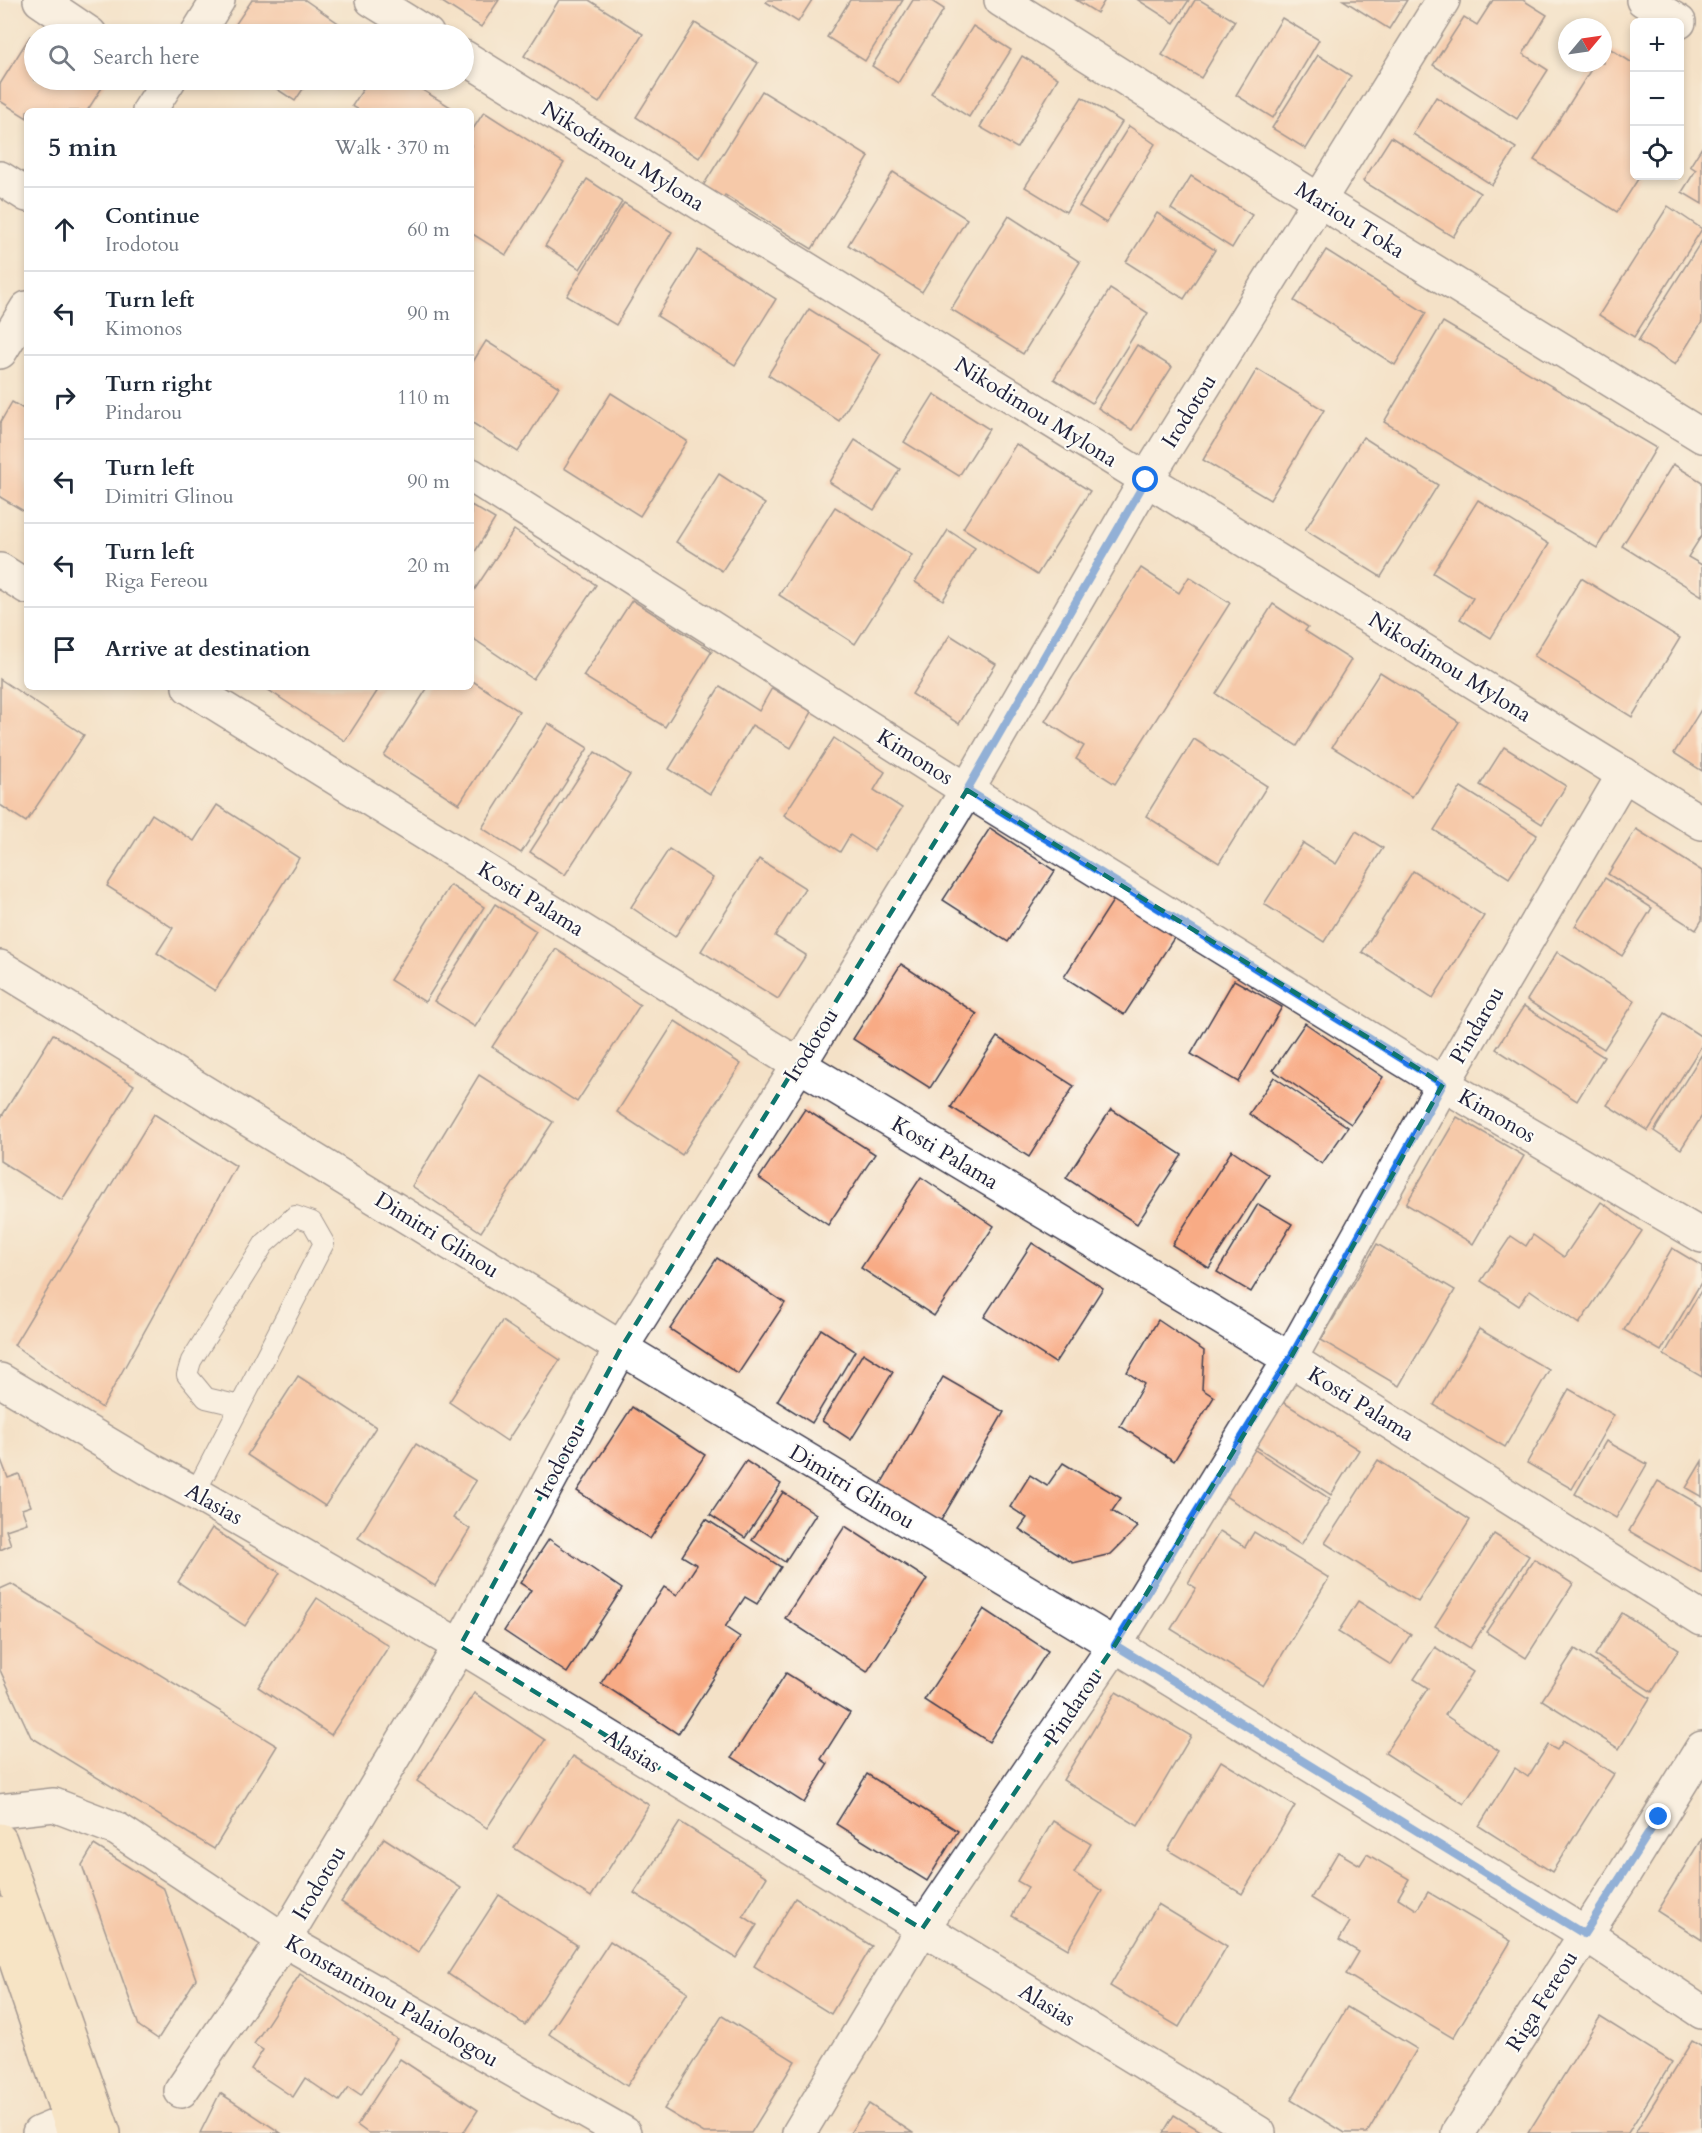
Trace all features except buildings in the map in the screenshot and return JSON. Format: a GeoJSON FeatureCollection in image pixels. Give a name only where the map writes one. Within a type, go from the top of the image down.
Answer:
{"type":"FeatureCollection","features":[{"type":"Feature","properties":{"kind":"main road"},"geometry":{"type":"LineString","coordinates":[[0,1840],[104,2133]]}},
{"type":"Feature","properties":{"kind":"main road"},"geometry":{"type":"LineString","coordinates":[[0,1914],[72,2127]]}},
{"type":"Feature","properties":{"kind":"street"},"geometry":{"type":"LineString","coordinates":[[40,0],[75,24]]}},
{"type":"Feature","properties":{"kind":"street"},"geometry":{"type":"LineString","coordinates":[[203,24],[218,0]]}},
{"type":"Feature","properties":{"kind":"street"},"geometry":{"type":"LineString","coordinates":[[372,0],[411,24]]}},
{"type":"Feature","properties":{"kind":"street","name":"Mariou Toka"},"geometry":{"type":"LineString","coordinates":[[1001,0],[1320,201],[1702,436]]}},
{"type":"Feature","properties":{"kind":"street","name":"Irodotou"},"geometry":{"type":"LineString","coordinates":[[181,2091],[284,1940],[460,1646],[621,1348],[799,1065],[967,790],[1146,480],[1443,0]]}},
{"type":"Feature","properties":{"kind":"street"},"geometry":{"type":"LineString","coordinates":[[1643,0],[1671,18]]}},
{"type":"Feature","properties":{"kind":"street"},"geometry":{"type":"LineString","coordinates":[[1684,26],[1702,37]]}},
{"type":"Feature","properties":{"kind":"street","name":"Nikodimou Mylona"},"geometry":{"type":"LineString","coordinates":[[474,63],[1702,823]]}},
{"type":"Feature","properties":{"kind":"street"},"geometry":{"type":"LineString","coordinates":[[0,178],[24,193]]}},
{"type":"Feature","properties":{"kind":"street"},"geometry":{"type":"LineString","coordinates":[[0,352],[24,313]]}},
{"type":"Feature","properties":{"kind":"street","name":"Kimonos"},"geometry":{"type":"LineString","coordinates":[[474,477],[967,790],[1443,1084],[1702,1236]]}},
{"type":"Feature","properties":{"kind":"street"},"geometry":{"type":"LineString","coordinates":[[0,570],[24,585]]}},
{"type":"Feature","properties":{"kind":"street","name":"Kosti Palama"},"geometry":{"type":"LineString","coordinates":[[194,690],[799,1065],[1290,1359],[1702,1618]]}},
{"type":"Feature","properties":{"kind":"street","name":"Pindarou"},"geometry":{"type":"LineString","coordinates":[[799,2133],[922,1929],[1115,1645],[1290,1359],[1443,1084],[1624,774]]}},
{"type":"Feature","properties":{"kind":"street","name":"Dimitri Glinou"},"geometry":{"type":"LineString","coordinates":[[0,967],[621,1348],[1115,1645],[1584,1934],[1702,2012]]}},
{"type":"Feature","properties":{"kind":"street","name":"Alasias"},"geometry":{"type":"LineString","coordinates":[[0,1380],[153,1471],[460,1646],[1259,2133]]}},
{"type":"Feature","properties":{"kind":"street","name":"Riga Fereou"},"geometry":{"type":"LineString","coordinates":[[1458,2133],[1625,1873],[1702,1748]]}},
{"type":"Feature","properties":{"kind":"street","name":"Konstantinou Palaiologou"},"geometry":{"type":"LineString","coordinates":[[0,1811],[54,1805],[117,1829],[284,1940],[624,2133]]}},
{"type":"Feature","properties":{"kind":"street"},"geometry":{"type":"LineString","coordinates":[[39,2133],[72,2127]]}},
{"type":"Feature","properties":{"kind":"lane"},"geometry":{"type":"LineString","coordinates":[[195,1493],[240,1406],[324,1243],[312,1222],[295,1216],[264,1244],[190,1361],[187,1375],[206,1398],[240,1406]]}},
{"type":"Feature","properties":{"kind":"highlighted area"},"geometry":{"type":"Polygon","coordinates":[[[967,790],[1443,1084],[1290,1359],[1115,1645],[922,1929],[460,1646],[621,1348],[967,790]]]}},
{"type":"Feature","properties":{"kind":"route"},"geometry":{"type":"LineString","coordinates":[[1146,480],[967,790],[1443,1084],[1290,1359],[1115,1645],[1584,1934],[1659,1817]]}}]}
